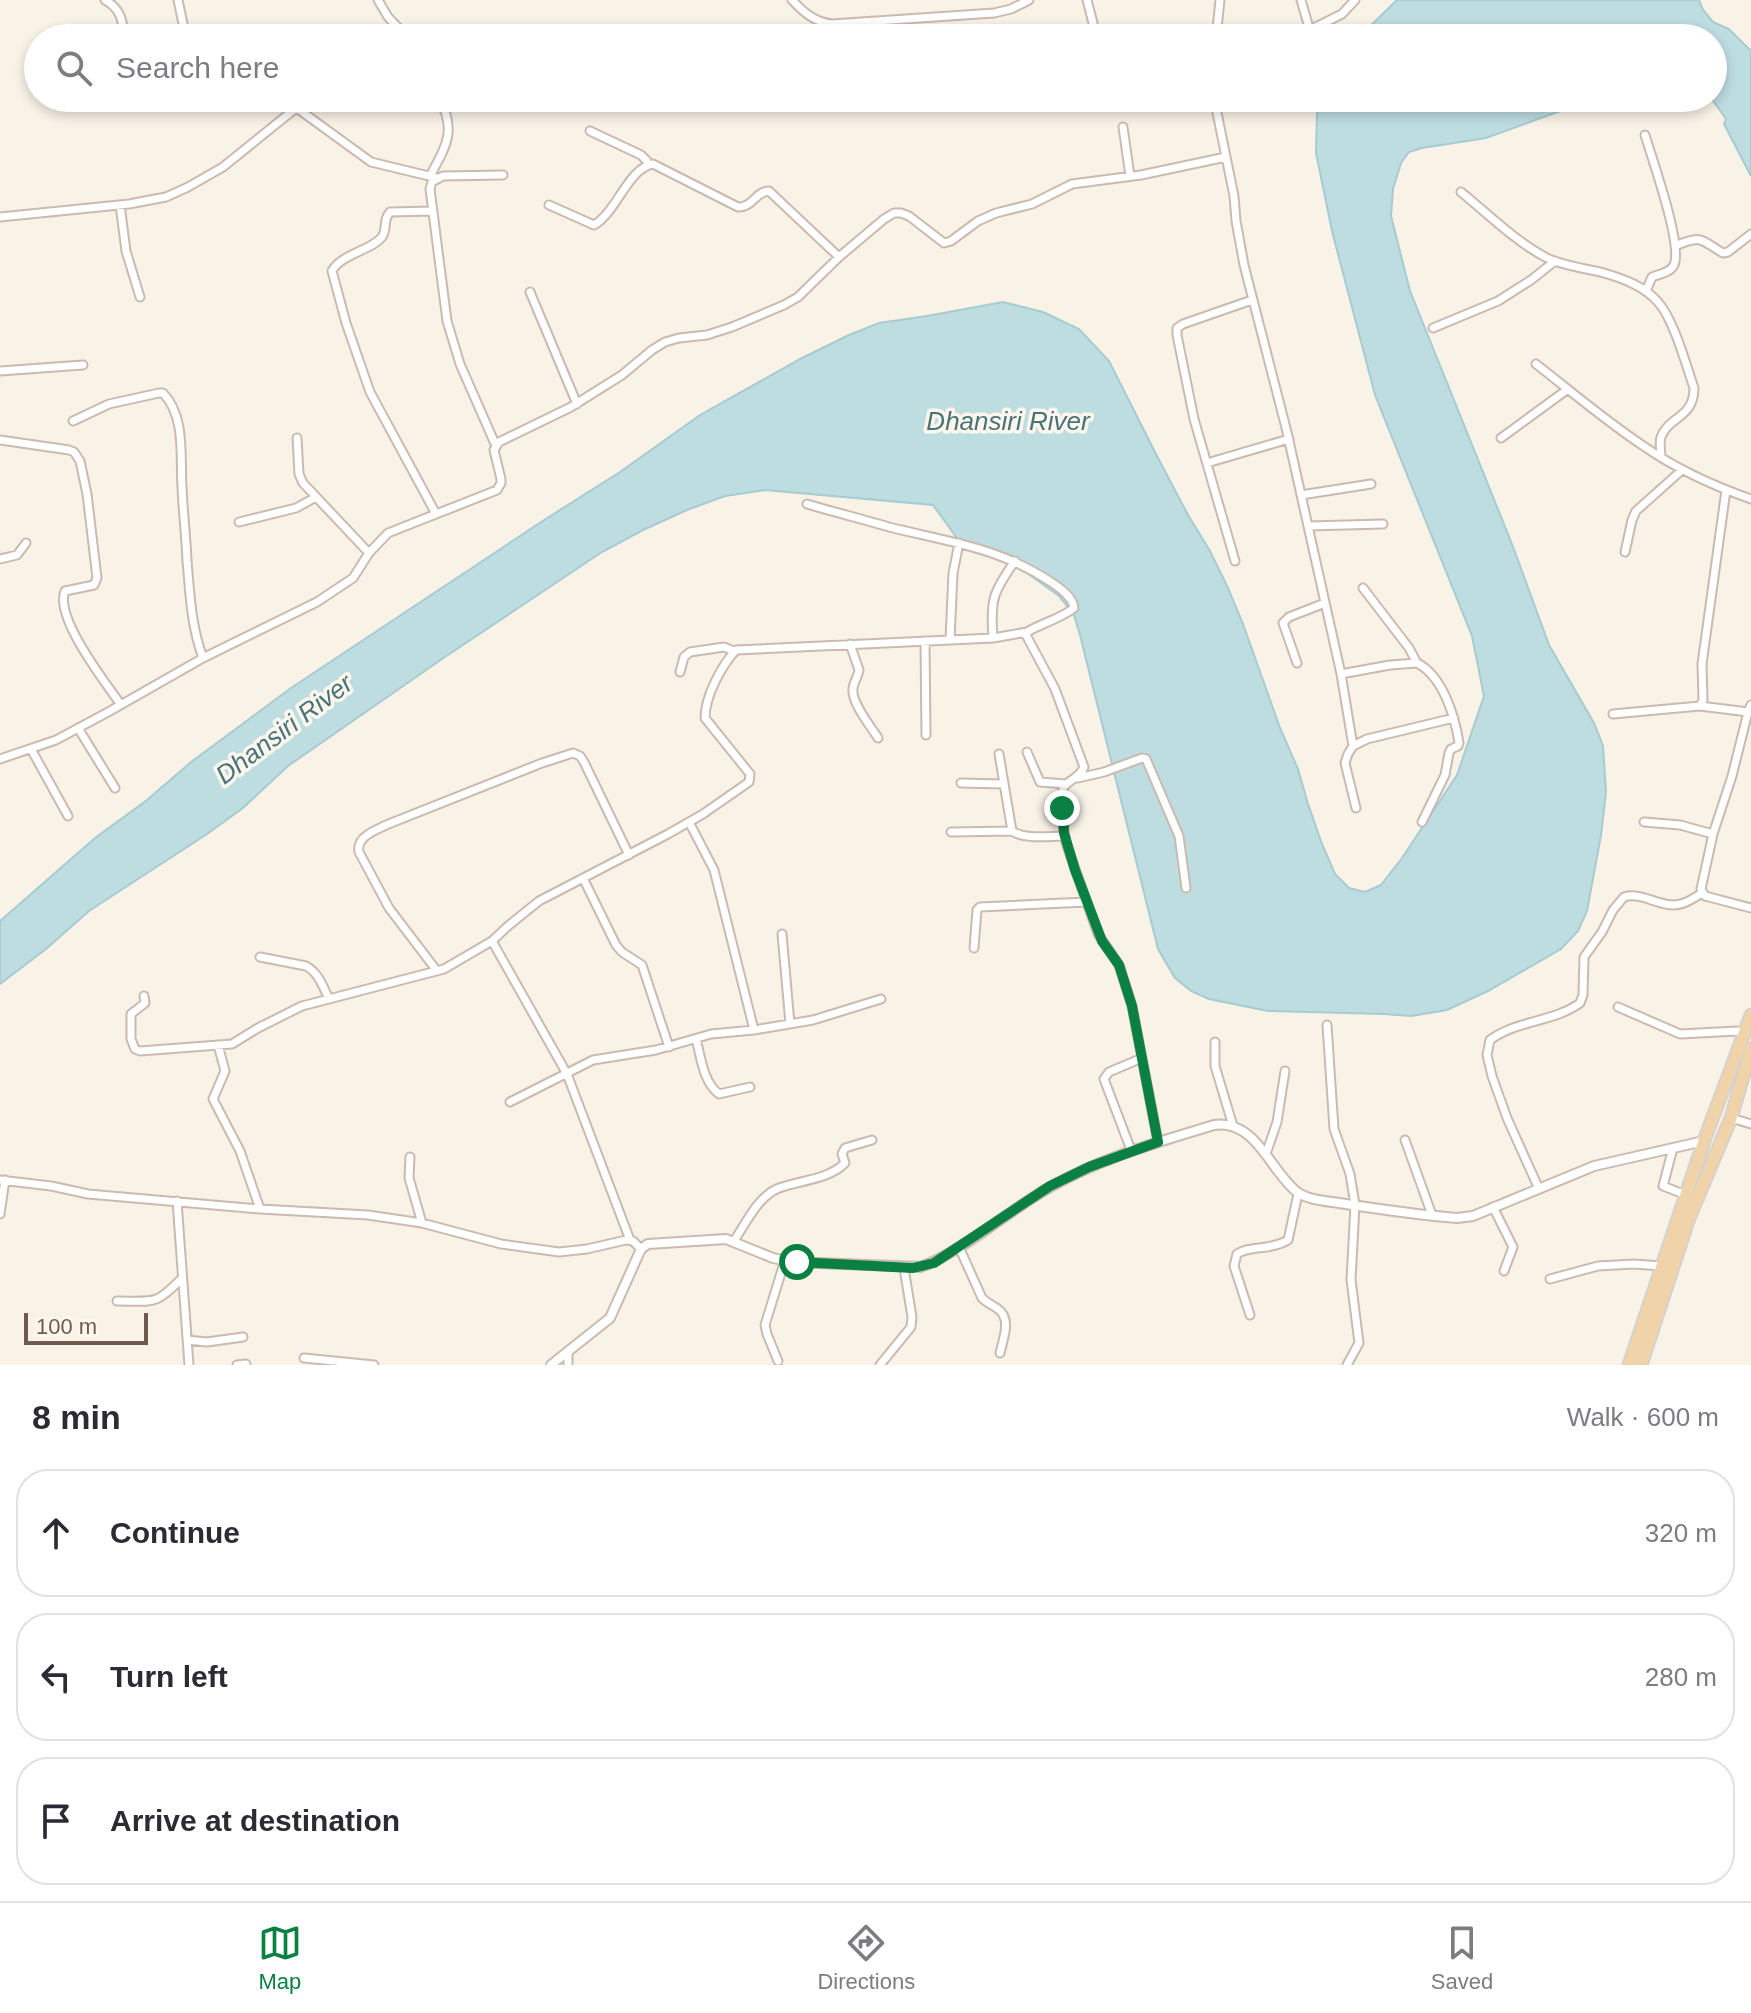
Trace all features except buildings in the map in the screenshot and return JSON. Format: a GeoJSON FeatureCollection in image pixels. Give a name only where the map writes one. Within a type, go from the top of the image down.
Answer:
{"type":"FeatureCollection","features":[{"type":"Feature","properties":{"kind":"main road"},"geometry":{"type":"LineString","coordinates":[[1629,1365],[1704,1141],[1751,1015]]}},
{"type":"Feature","properties":{"kind":"main road"},"geometry":{"type":"LineString","coordinates":[[1641,1365],[1689,1218],[1731,1118],[1751,1049]]}},
{"type":"Feature","properties":{"kind":"street"},"geometry":{"type":"LineString","coordinates":[[105,0],[117,8],[123,24]]}},
{"type":"Feature","properties":{"kind":"street"},"geometry":{"type":"LineString","coordinates":[[178,0],[183,24]]}},
{"type":"Feature","properties":{"kind":"street"},"geometry":{"type":"LineString","coordinates":[[378,0],[395,24]]}},
{"type":"Feature","properties":{"kind":"street"},"geometry":{"type":"LineString","coordinates":[[792,0],[820,23],[832,24],[994,13],[1029,0]]}},
{"type":"Feature","properties":{"kind":"street"},"geometry":{"type":"LineString","coordinates":[[1087,0],[1093,24]]}},
{"type":"Feature","properties":{"kind":"street"},"geometry":{"type":"LineString","coordinates":[[1217,24],[1220,0]]}},
{"type":"Feature","properties":{"kind":"street"},"geometry":{"type":"LineString","coordinates":[[1301,0],[1308,24]]}},
{"type":"Feature","properties":{"kind":"street"},"geometry":{"type":"LineString","coordinates":[[1326,24],[1355,0]]}},
{"type":"Feature","properties":{"kind":"street"},"geometry":{"type":"LineString","coordinates":[[0,217],[120,205],[166,197],[198,182],[237,157],[291,112]]}},
{"type":"Feature","properties":{"kind":"street"},"geometry":{"type":"LineString","coordinates":[[302,112],[371,162],[434,177],[503,175]]}},
{"type":"Feature","properties":{"kind":"street"},"geometry":{"type":"LineString","coordinates":[[445,112],[449,135],[430,189],[444,305],[460,364],[496,446]]}},
{"type":"Feature","properties":{"kind":"street"},"geometry":{"type":"LineString","coordinates":[[1217,112],[1238,236],[1289,439],[1341,674],[1353,746]]}},
{"type":"Feature","properties":{"kind":"street"},"geometry":{"type":"LineString","coordinates":[[1123,127],[1130,176]]}},
{"type":"Feature","properties":{"kind":"street"},"geometry":{"type":"LineString","coordinates":[[590,131],[641,155],[648,165]]}},
{"type":"Feature","properties":{"kind":"street"},"geometry":{"type":"LineString","coordinates":[[1645,135],[1675,246],[1673,265],[1667,272],[1652,277],[1646,291]]}},
{"type":"Feature","properties":{"kind":"street"},"geometry":{"type":"LineString","coordinates":[[0,759],[56,740],[203,658],[317,602],[349,582],[369,553],[388,533],[497,490],[501,479],[494,455],[496,446],[503,439],[577,404],[665,342],[707,335],[758,317],[798,297],[839,257],[894,213],[909,216],[944,243],[978,221],[1032,204],[1072,184],[1226,157]]}},
{"type":"Feature","properties":{"kind":"street"},"geometry":{"type":"LineString","coordinates":[[549,205],[594,225],[607,215],[640,170],[653,164],[738,207],[748,205],[760,194],[769,191],[839,257]]}},
{"type":"Feature","properties":{"kind":"street"},"geometry":{"type":"LineString","coordinates":[[1461,192],[1514,237],[1547,258],[1628,281],[1646,291],[1664,310],[1694,388],[1694,396],[1688,409],[1661,437],[1661,457]]}},
{"type":"Feature","properties":{"kind":"street"},"geometry":{"type":"LineString","coordinates":[[120,205],[126,251],[140,297]]}},
{"type":"Feature","properties":{"kind":"street"},"geometry":{"type":"LineString","coordinates":[[432,211],[390,212],[379,239],[336,263],[332,271],[370,392],[436,514]]}},
{"type":"Feature","properties":{"kind":"street"},"geometry":{"type":"LineString","coordinates":[[1675,246],[1702,239],[1723,253],[1751,234]]}},
{"type":"Feature","properties":{"kind":"street"},"geometry":{"type":"LineString","coordinates":[[1433,328],[1498,301],[1555,261]]}},
{"type":"Feature","properties":{"kind":"street"},"geometry":{"type":"LineString","coordinates":[[530,292],[577,404]]}},
{"type":"Feature","properties":{"kind":"street"},"geometry":{"type":"LineString","coordinates":[[1235,561],[1194,419],[1177,328],[1252,300]]}},
{"type":"Feature","properties":{"kind":"street"},"geometry":{"type":"LineString","coordinates":[[1536,364],[1644,447],[1682,470],[1751,499]]}},
{"type":"Feature","properties":{"kind":"street"},"geometry":{"type":"LineString","coordinates":[[0,371],[83,365]]}},
{"type":"Feature","properties":{"kind":"street"},"geometry":{"type":"LineString","coordinates":[[1501,438],[1568,389]]}},
{"type":"Feature","properties":{"kind":"street"},"geometry":{"type":"LineString","coordinates":[[73,421],[109,404],[159,393],[168,399],[180,432],[189,587],[194,632],[203,658]]}},
{"type":"Feature","properties":{"kind":"street"},"geometry":{"type":"LineString","coordinates":[[297,438],[300,479],[369,553]]}},
{"type":"Feature","properties":{"kind":"street"},"geometry":{"type":"LineString","coordinates":[[1207,463],[1289,439]]}},
{"type":"Feature","properties":{"kind":"street"},"geometry":{"type":"LineString","coordinates":[[0,440],[69,450],[80,461],[97,578],[94,585],[65,591],[64,607],[69,624],[121,705]]}},
{"type":"Feature","properties":{"kind":"street"},"geometry":{"type":"LineString","coordinates":[[1625,552],[1636,511],[1682,470]]}},
{"type":"Feature","properties":{"kind":"street"},"geometry":{"type":"LineString","coordinates":[[1301,495],[1371,484]]}},
{"type":"Feature","properties":{"kind":"street"},"geometry":{"type":"LineString","coordinates":[[1700,706],[1703,700],[1702,664],[1726,490]]}},
{"type":"Feature","properties":{"kind":"street"},"geometry":{"type":"LineString","coordinates":[[239,522],[296,508],[316,497]]}},
{"type":"Feature","properties":{"kind":"street"},"geometry":{"type":"LineString","coordinates":[[680,672],[684,657],[690,652],[724,647],[734,651],[762,647],[993,638],[1027,632],[1067,613],[1074,606],[1059,587],[1015,561],[974,546],[807,504]]}},
{"type":"Feature","properties":{"kind":"street"},"geometry":{"type":"LineString","coordinates":[[1308,526],[1383,524]]}},
{"type":"Feature","properties":{"kind":"street"},"geometry":{"type":"LineString","coordinates":[[0,559],[17,555],[26,543]]}},
{"type":"Feature","properties":{"kind":"street"},"geometry":{"type":"LineString","coordinates":[[950,640],[953,573],[959,543]]}},
{"type":"Feature","properties":{"kind":"street"},"geometry":{"type":"LineString","coordinates":[[993,638],[991,612],[994,596],[1015,561]]}},
{"type":"Feature","properties":{"kind":"street"},"geometry":{"type":"LineString","coordinates":[[1363,588],[1417,663],[1430,673],[1454,718],[1458,746],[1449,753],[1445,775],[1422,822]]}},
{"type":"Feature","properties":{"kind":"street"},"geometry":{"type":"LineString","coordinates":[[1297,663],[1283,623],[1289,617],[1325,603]]}},
{"type":"Feature","properties":{"kind":"street"},"geometry":{"type":"LineString","coordinates":[[1027,632],[1055,689],[1084,767],[1081,774],[1063,788],[1065,836],[1102,941],[1116,959],[1132,1006],[1158,1142]]}},
{"type":"Feature","properties":{"kind":"street"},"geometry":{"type":"LineString","coordinates":[[925,641],[926,735]]}},
{"type":"Feature","properties":{"kind":"street"},"geometry":{"type":"LineString","coordinates":[[850,644],[860,674],[853,689],[854,699],[878,738]]}},
{"type":"Feature","properties":{"kind":"street"},"geometry":{"type":"LineString","coordinates":[[144,996],[145,1003],[131,1014],[131,1039],[135,1049],[232,1044],[292,1010],[437,971],[492,941],[539,901],[689,822],[746,785],[751,779],[750,774],[705,718],[712,688],[734,651]]}},
{"type":"Feature","properties":{"kind":"street"},"geometry":{"type":"LineString","coordinates":[[1341,674],[1417,663]]}},
{"type":"Feature","properties":{"kind":"street"},"geometry":{"type":"LineString","coordinates":[[1613,714],[1700,706],[1749,708],[1713,834],[1702,893]]}},
{"type":"Feature","properties":{"kind":"street"},"geometry":{"type":"LineString","coordinates":[[1356,808],[1345,763],[1353,746],[1367,739],[1454,718]]}},
{"type":"Feature","properties":{"kind":"street"},"geometry":{"type":"LineString","coordinates":[[78,728],[115,788]]}},
{"type":"Feature","properties":{"kind":"street"},"geometry":{"type":"LineString","coordinates":[[31,749],[68,816]]}},
{"type":"Feature","properties":{"kind":"street"},"geometry":{"type":"LineString","coordinates":[[1027,752],[1040,782],[1066,784]]}},
{"type":"Feature","properties":{"kind":"street"},"geometry":{"type":"LineString","coordinates":[[437,971],[384,900],[359,852],[361,839],[386,825],[573,753],[584,762],[629,855]]}},
{"type":"Feature","properties":{"kind":"street"},"geometry":{"type":"LineString","coordinates":[[999,754],[1012,831]]}},
{"type":"Feature","properties":{"kind":"street"},"geometry":{"type":"LineString","coordinates":[[1075,778],[1146,759],[1179,836],[1186,888]]}},
{"type":"Feature","properties":{"kind":"street"},"geometry":{"type":"LineString","coordinates":[[961,783],[1004,784]]}},
{"type":"Feature","properties":{"kind":"street"},"geometry":{"type":"LineString","coordinates":[[689,822],[714,870],[754,1030]]}},
{"type":"Feature","properties":{"kind":"street"},"geometry":{"type":"LineString","coordinates":[[1644,822],[1680,825],[1713,834]]}},
{"type":"Feature","properties":{"kind":"street"},"geometry":{"type":"LineString","coordinates":[[951,832],[1012,831],[1024,836],[1065,836]]}},
{"type":"Feature","properties":{"kind":"street"},"geometry":{"type":"LineString","coordinates":[[583,878],[616,945],[642,965],[669,1047]]}},
{"type":"Feature","properties":{"kind":"street"},"geometry":{"type":"LineString","coordinates":[[1702,893],[1751,908]]}},
{"type":"Feature","properties":{"kind":"street"},"geometry":{"type":"LineString","coordinates":[[1539,1189],[1492,1076],[1487,1055],[1490,1040],[1499,1033],[1563,1013],[1580,1003],[1584,957],[1624,897],[1639,895],[1673,906],[1702,893]]}},
{"type":"Feature","properties":{"kind":"street"},"geometry":{"type":"LineString","coordinates":[[974,948],[977,910],[980,907],[1087,902]]}},
{"type":"Feature","properties":{"kind":"street"},"geometry":{"type":"LineString","coordinates":[[782,934],[790,1024]]}},
{"type":"Feature","properties":{"kind":"street"},"geometry":{"type":"LineString","coordinates":[[492,941],[567,1074],[630,1240],[641,1249]]}},
{"type":"Feature","properties":{"kind":"street"},"geometry":{"type":"LineString","coordinates":[[260,957],[311,969],[329,999]]}},
{"type":"Feature","properties":{"kind":"street"},"geometry":{"type":"LineString","coordinates":[[510,1102],[593,1060],[669,1047],[711,1034],[813,1020],[881,999]]}},
{"type":"Feature","properties":{"kind":"street"},"geometry":{"type":"LineString","coordinates":[[1618,1007],[1680,1034],[1732,1031],[1744,1034]]}},
{"type":"Feature","properties":{"kind":"street"},"geometry":{"type":"LineString","coordinates":[[1327,1025],[1334,1129],[1350,1174],[1355,1205],[1351,1280],[1359,1343],[1347,1365]]}},
{"type":"Feature","properties":{"kind":"street"},"geometry":{"type":"LineString","coordinates":[[696,1039],[708,1082],[713,1089],[719,1094],[750,1087]]}},
{"type":"Feature","properties":{"kind":"street"},"geometry":{"type":"LineString","coordinates":[[1215,1042],[1215,1066],[1233,1126]]}},
{"type":"Feature","properties":{"kind":"street"},"geometry":{"type":"LineString","coordinates":[[218,1045],[225,1071],[213,1099],[240,1151],[260,1209]]}},
{"type":"Feature","properties":{"kind":"street"},"geometry":{"type":"LineString","coordinates":[[1131,1150],[1104,1079],[1109,1072],[1142,1058]]}},
{"type":"Feature","properties":{"kind":"street"},"geometry":{"type":"LineString","coordinates":[[1266,1154],[1277,1122],[1285,1071]]}},
{"type":"Feature","properties":{"kind":"street"},"geometry":{"type":"LineString","coordinates":[[1731,1118],[1751,1124]]}},
{"type":"Feature","properties":{"kind":"street"},"geometry":{"type":"LineString","coordinates":[[551,1365],[610,1318],[641,1249],[648,1244],[722,1239],[785,1260],[920,1267],[959,1247],[1050,1186],[1089,1167],[1131,1150],[1214,1125],[1225,1123],[1253,1139],[1298,1194],[1457,1218],[1473,1216],[1594,1166],[1704,1141]]}},
{"type":"Feature","properties":{"kind":"street"},"geometry":{"type":"LineString","coordinates":[[734,1241],[754,1210],[772,1192],[841,1168],[845,1163],[842,1154],[845,1148],[872,1140]]}},
{"type":"Feature","properties":{"kind":"street"},"geometry":{"type":"LineString","coordinates":[[1405,1140],[1432,1215]]}},
{"type":"Feature","properties":{"kind":"street"},"geometry":{"type":"LineString","coordinates":[[1673,1148],[1663,1186],[1686,1195]]}},
{"type":"Feature","properties":{"kind":"street"},"geometry":{"type":"LineString","coordinates":[[410,1157],[409,1178],[422,1223]]}},
{"type":"Feature","properties":{"kind":"street"},"geometry":{"type":"LineString","coordinates":[[0,1214],[2,1180],[88,1194],[260,1209],[362,1214],[422,1223],[501,1244],[559,1252],[630,1240]]}},
{"type":"Feature","properties":{"kind":"street"},"geometry":{"type":"LineString","coordinates":[[1250,1315],[1234,1266],[1237,1254],[1241,1250],[1267,1248],[1288,1240],[1298,1194]]}},
{"type":"Feature","properties":{"kind":"street"},"geometry":{"type":"LineString","coordinates":[[177,1201],[189,1365]]}},
{"type":"Feature","properties":{"kind":"street"},"geometry":{"type":"LineString","coordinates":[[1493,1207],[1513,1247],[1504,1271]]}},
{"type":"Feature","properties":{"kind":"street"},"geometry":{"type":"LineString","coordinates":[[959,1247],[982,1298],[1002,1312],[1005,1319],[1000,1353]]}},
{"type":"Feature","properties":{"kind":"street"},"geometry":{"type":"LineString","coordinates":[[778,1361],[765,1325],[785,1260]]}},
{"type":"Feature","properties":{"kind":"street"},"geometry":{"type":"LineString","coordinates":[[1550,1279],[1598,1266],[1662,1266]]}},
{"type":"Feature","properties":{"kind":"street"},"geometry":{"type":"LineString","coordinates":[[880,1365],[911,1327],[904,1268]]}},
{"type":"Feature","properties":{"kind":"street"},"geometry":{"type":"LineString","coordinates":[[117,1301],[158,1300],[181,1279]]}},
{"type":"Feature","properties":{"kind":"street"},"geometry":{"type":"LineString","coordinates":[[187,1340],[207,1342],[243,1337]]}},
{"type":"Feature","properties":{"kind":"street"},"geometry":{"type":"LineString","coordinates":[[568,1352],[568,1365]]}},
{"type":"Feature","properties":{"kind":"street"},"geometry":{"type":"LineString","coordinates":[[304,1358],[374,1365]]}},
{"type":"Feature","properties":{"kind":"street"},"geometry":{"type":"LineString","coordinates":[[237,1365],[246,1364]]}},
{"type":"Feature","properties":{"kind":"water"},"geometry":{"type":"Polygon","coordinates":[[[1397,0],[1699,0],[1703,10],[1718,24],[1372,24],[1397,0]]]}},
{"type":"Feature","properties":{"kind":"water"},"geometry":{"type":"Polygon","coordinates":[[[1727,28],[1751,51],[1751,176],[1724,124],[1726,119],[1721,112],[1727,112],[1727,28]]]}},
{"type":"Feature","properties":{"kind":"water","name":"Dhansiri River"},"geometry":{"type":"Polygon","coordinates":[[[1558,112],[1486,138],[1409,152],[1401,163],[1393,189],[1391,216],[1410,291],[1512,544],[1549,645],[1594,723],[1603,746],[1606,792],[1587,911],[1578,931],[1561,949],[1488,991],[1447,1010],[1411,1016],[1268,1011],[1209,999],[1191,991],[1175,978],[1158,949],[1080,635],[1074,615],[1059,596],[1027,573],[974,545],[959,541],[933,505],[765,490],[725,496],[687,510],[602,552],[288,766],[243,808],[89,911],[0,984],[0,921],[95,838],[291,688],[620,472],[700,415],[802,358],[879,323],[1003,302],[1043,312],[1079,329],[1109,361],[1228,588],[1335,874],[1349,888],[1365,892],[1381,885],[1457,775],[1484,696],[1472,636],[1375,395],[1332,231],[1316,153],[1317,113],[1558,112]]]}},
{"type":"Feature","properties":{"kind":"route"},"geometry":{"type":"LineString","coordinates":[[797,1262],[913,1268],[929,1265],[1050,1186],[1089,1167],[1158,1142],[1132,1006],[1119,965],[1102,941],[1075,870],[1064,833],[1062,808]]}}]}
